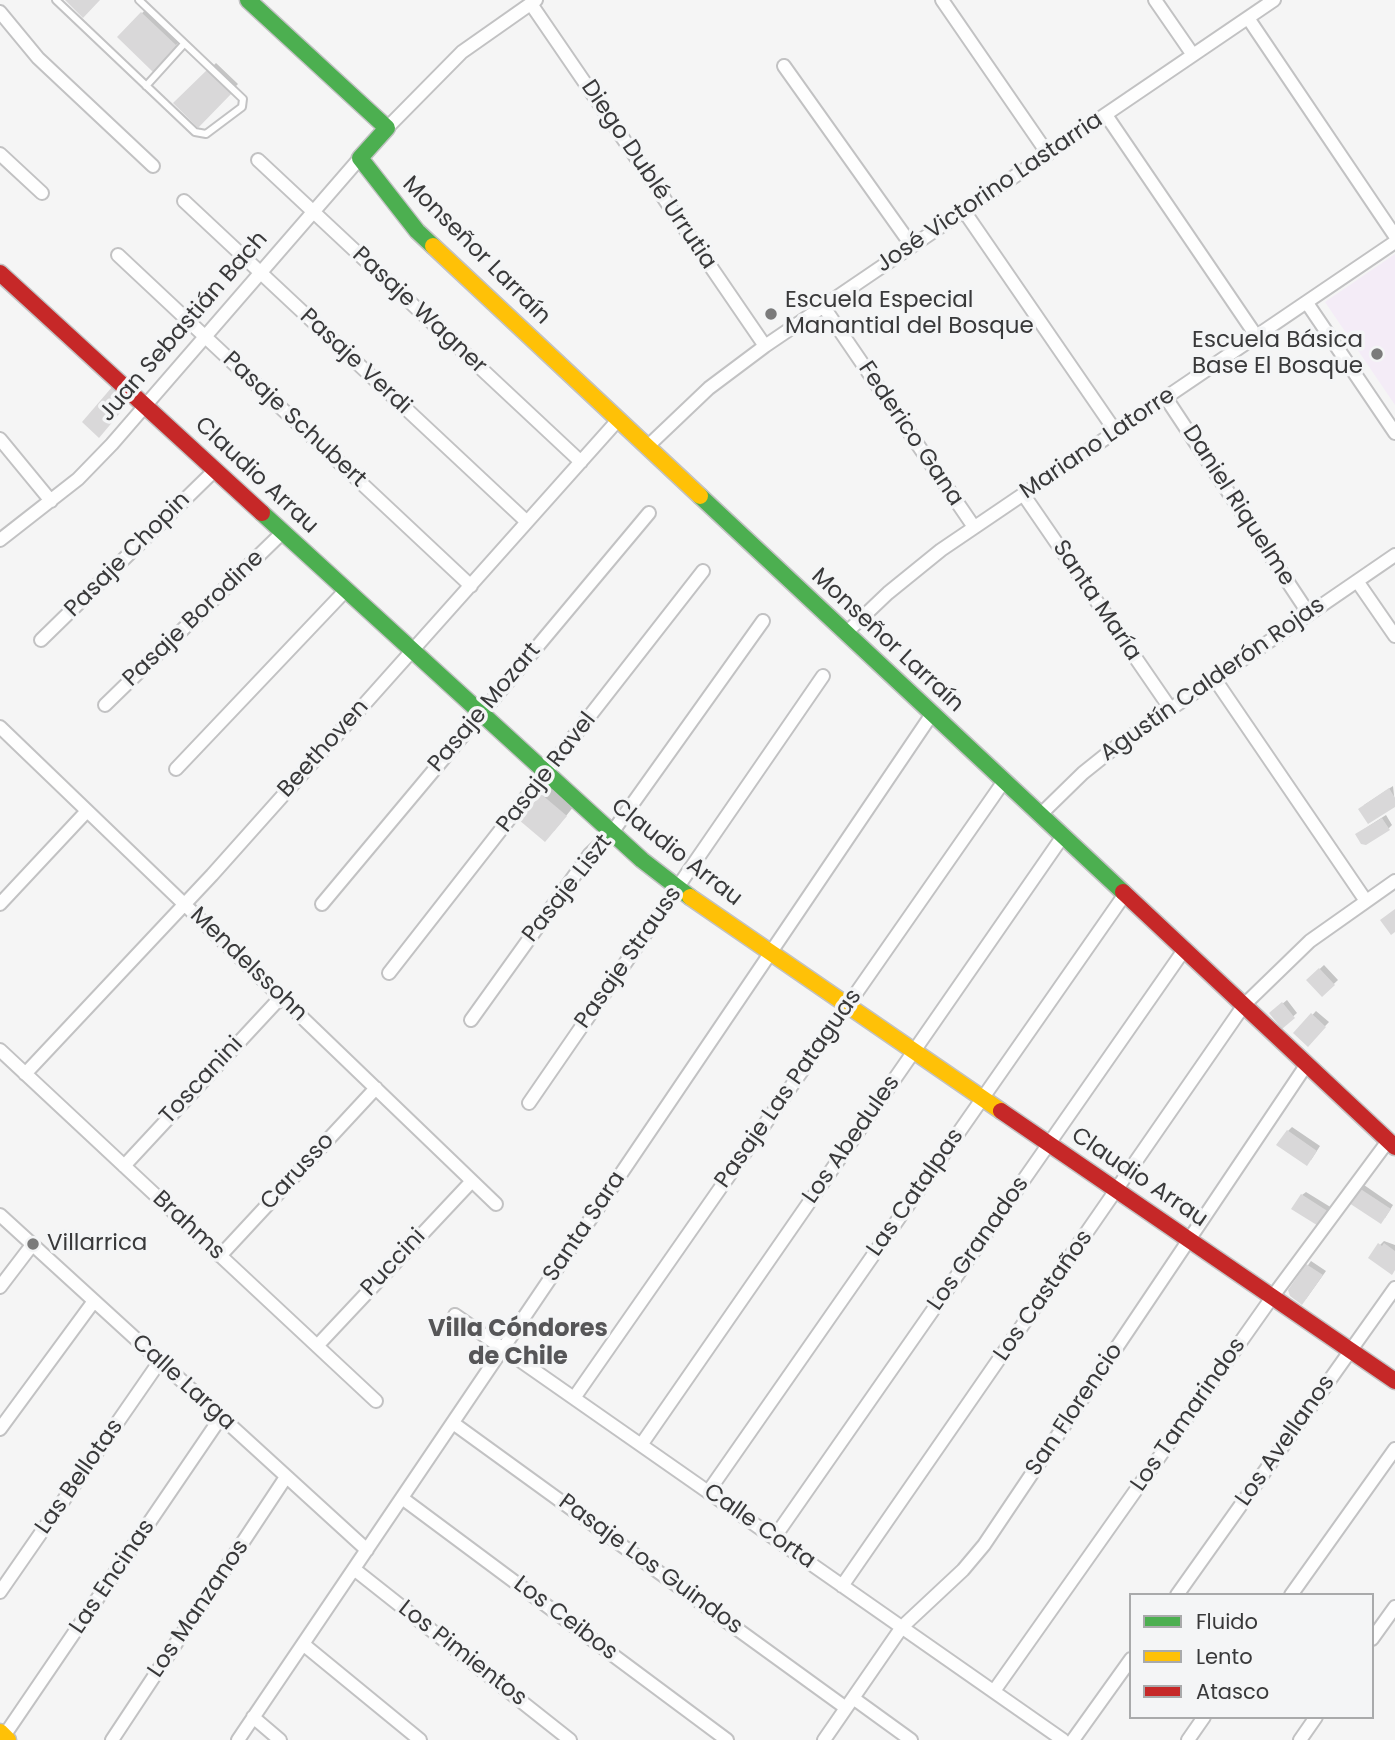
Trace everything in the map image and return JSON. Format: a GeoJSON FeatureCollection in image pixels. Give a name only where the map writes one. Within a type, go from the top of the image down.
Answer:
{"type":"FeatureCollection","features":[{"type":"Feature","properties":{"kind":"street"},"geometry":{"type":"LineString","coordinates":[[248,0],[387,128],[462,52],[534,2]]}},
{"type":"Feature","properties":{"kind":"street"},"geometry":{"type":"LineString","coordinates":[[942,0],[1048,153]]}},
{"type":"Feature","properties":{"kind":"street"},"geometry":{"type":"LineString","coordinates":[[1155,0],[1193,55]]}},
{"type":"Feature","properties":{"kind":"street","name":"José Victorino Lastarria"},"geometry":{"type":"LineString","coordinates":[[647,447],[702,394],[765,345],[1274,0]]}},
{"type":"Feature","properties":{"kind":"street","name":"Diego Dublé Urrutia"},"geometry":{"type":"LineString","coordinates":[[534,2],[765,345]]}},
{"type":"Feature","properties":{"kind":"street"},"geometry":{"type":"LineString","coordinates":[[0,12],[28,49],[153,166]]}},
{"type":"Feature","properties":{"kind":"street"},"geometry":{"type":"LineString","coordinates":[[1248,18],[1395,236]]}},
{"type":"Feature","properties":{"kind":"street"},"geometry":{"type":"LineString","coordinates":[[784,66],[912,246]]}},
{"type":"Feature","properties":{"kind":"street"},"geometry":{"type":"LineString","coordinates":[[1106,114],[1257,337]]}},
{"type":"Feature","properties":{"kind":"street","name":"Juan Sebastián Bach"},"geometry":{"type":"LineString","coordinates":[[0,540],[51,501],[95,462],[146,407],[387,128]]}},
{"type":"Feature","properties":{"kind":"street"},"geometry":{"type":"LineString","coordinates":[[0,153],[42,193]]}},
{"type":"Feature","properties":{"kind":"street","name":"Monseñor Larraín"},"geometry":{"type":"LineString","coordinates":[[360,158],[417,231],[1392,1144]]}},
{"type":"Feature","properties":{"kind":"street","name":"Pasaje Wagner"},"geometry":{"type":"LineString","coordinates":[[258,160],[581,461]]}},
{"type":"Feature","properties":{"kind":"street","name":"Pasaje Verdi"},"geometry":{"type":"LineString","coordinates":[[184,201],[527,522]]}},
{"type":"Feature","properties":{"kind":"street"},"geometry":{"type":"LineString","coordinates":[[964,211],[1116,432]]}},
{"type":"Feature","properties":{"kind":"street","name":"Mariano Latorre"},"geometry":{"type":"LineString","coordinates":[[846,633],[910,574],[974,527],[1395,242]]}},
{"type":"Feature","properties":{"kind":"street","name":"Pasaje Schubert"},"geometry":{"type":"LineString","coordinates":[[118,255],[471,586]]}},
{"type":"Feature","properties":{"kind":"street","name":"Claudio Arrau"},"geometry":{"type":"LineString","coordinates":[[0,273],[611,834],[677,888],[1395,1381]]}},
{"type":"Feature","properties":{"kind":"street"},"geometry":{"type":"LineString","coordinates":[[1307,303],[1395,433]]}},
{"type":"Feature","properties":{"kind":"street","name":"Federico Gana"},"geometry":{"type":"LineString","coordinates":[[823,306],[974,527]]}},
{"type":"Feature","properties":{"kind":"street","name":"Daniel Riquelme"},"geometry":{"type":"LineString","coordinates":[[1166,398],[1309,614]]}},
{"type":"Feature","properties":{"kind":"street","name":"Beethoven"},"geometry":{"type":"LineString","coordinates":[[25,1074],[184,904],[618,420]]}},
{"type":"Feature","properties":{"kind":"street"},"geometry":{"type":"LineString","coordinates":[[0,439],[51,501]]}},
{"type":"Feature","properties":{"kind":"street","name":"Pasaje Chopin"},"geometry":{"type":"LineString","coordinates":[[41,640],[215,470]]}},
{"type":"Feature","properties":{"kind":"street","name":"Santa María"},"geometry":{"type":"LineString","coordinates":[[1023,494],[1170,708]]}},
{"type":"Feature","properties":{"kind":"street","name":"Pasaje Mozart"},"geometry":{"type":"LineString","coordinates":[[322,904],[649,513]]}},
{"type":"Feature","properties":{"kind":"street","name":"Pasaje Borodine"},"geometry":{"type":"LineString","coordinates":[[105,705],[283,532]]}},
{"type":"Feature","properties":{"kind":"street","name":"Agustín Calderón Rojas"},"geometry":{"type":"LineString","coordinates":[[1040,815],[1083,773],[1170,708],[1395,555]]}},
{"type":"Feature","properties":{"kind":"street","name":"Pasaje Ravel"},"geometry":{"type":"LineString","coordinates":[[389,973],[547,775],[703,571]]}},
{"type":"Feature","properties":{"kind":"street"},"geometry":{"type":"LineString","coordinates":[[1357,581],[1395,636]]}},
{"type":"Feature","properties":{"kind":"street"},"geometry":{"type":"LineString","coordinates":[[176,769],[346,590]]}},
{"type":"Feature","properties":{"kind":"street","name":"Pasaje Liszt"},"geometry":{"type":"LineString","coordinates":[[471,1020],[590,854],[611,834],[763,621]]}},
{"type":"Feature","properties":{"kind":"street","name":"Pasaje Strauss"},"geometry":{"type":"LineString","coordinates":[[529,1102],[823,676]]}},
{"type":"Feature","properties":{"kind":"street"},"geometry":{"type":"LineString","coordinates":[[1214,678],[1366,901]]}},
{"type":"Feature","properties":{"kind":"street","name":"Santa Sara"},"geometry":{"type":"LineString","coordinates":[[238,1740],[932,714]]}},
{"type":"Feature","properties":{"kind":"street","name":"Mendelssohn"},"geometry":{"type":"LineString","coordinates":[[0,727],[496,1204]]}},
{"type":"Feature","properties":{"kind":"street","name":"Pasaje Las Pataguas"},"geometry":{"type":"LineString","coordinates":[[574,1398],[1004,781]]}},
{"type":"Feature","properties":{"kind":"street"},"geometry":{"type":"LineString","coordinates":[[0,904],[87,811]]}},
{"type":"Feature","properties":{"kind":"street","name":"Los Abedules"},"geometry":{"type":"LineString","coordinates":[[641,1445],[1063,836]]}},
{"type":"Feature","properties":{"kind":"street","name":"Los Castaños"},"geometry":{"type":"LineString","coordinates":[[842,1586],[1244,1006],[1310,941],[1395,881]]}},
{"type":"Feature","properties":{"kind":"street","name":"Las Catalpas"},"geometry":{"type":"LineString","coordinates":[[708,1492],[1125,894]]}},
{"type":"Feature","properties":{"kind":"street","name":"Los Granados"},"geometry":{"type":"LineString","coordinates":[[774,1538],[1184,950]]}},
{"type":"Feature","properties":{"kind":"street","name":"Toscanini"},"geometry":{"type":"LineString","coordinates":[[124,1166],[281,997]]}},
{"type":"Feature","properties":{"kind":"street","name":"Brahms"},"geometry":{"type":"LineString","coordinates":[[0,1050],[376,1401]]}},
{"type":"Feature","properties":{"kind":"street","name":"San Florencio"},"geometry":{"type":"LineString","coordinates":[[824,1740],[902,1627],[953,1580],[984,1545],[1307,1064]]}},
{"type":"Feature","properties":{"kind":"street","name":"Carusso"},"geometry":{"type":"LineString","coordinates":[[220,1256],[376,1088]]}},
{"type":"Feature","properties":{"kind":"street","name":"Los Tamarindos"},"geometry":{"type":"LineString","coordinates":[[993,1691],[1272,1296],[1392,1144]]}},
{"type":"Feature","properties":{"kind":"street","name":"Puccini"},"geometry":{"type":"LineString","coordinates":[[317,1346],[472,1181]]}},
{"type":"Feature","properties":{"kind":"street","name":"Calle Larga"},"geometry":{"type":"LineString","coordinates":[[0,1215],[366,1550]]}},
{"type":"Feature","properties":{"kind":"street"},"geometry":{"type":"LineString","coordinates":[[0,1287],[32,1245]]}},
{"type":"Feature","properties":{"kind":"street","name":"Los Avellanos"},"geometry":{"type":"LineString","coordinates":[[1178,1593],[1395,1288]]}},
{"type":"Feature","properties":{"kind":"street"},"geometry":{"type":"LineString","coordinates":[[0,1429],[94,1301]]}},
{"type":"Feature","properties":{"kind":"street","name":"Calle Corta"},"geometry":{"type":"LineString","coordinates":[[454,1315],[1063,1740]]}},
{"type":"Feature","properties":{"kind":"street","name":"Las Bellotas"},"geometry":{"type":"LineString","coordinates":[[0,1592],[160,1361]]}},
{"type":"Feature","properties":{"kind":"street","name":"Las Encinas"},"geometry":{"type":"LineString","coordinates":[[4,1736],[221,1417]]}},
{"type":"Feature","properties":{"kind":"street","name":"Pasaje Los Guindos"},"geometry":{"type":"LineString","coordinates":[[453,1423],[850,1703],[911,1740]]}},
{"type":"Feature","properties":{"kind":"street"},"geometry":{"type":"LineString","coordinates":[[1292,1593],[1395,1449]]}},
{"type":"Feature","properties":{"kind":"street","name":"Los Manzanos"},"geometry":{"type":"LineString","coordinates":[[112,1740],[286,1477]]}},
{"type":"Feature","properties":{"kind":"street","name":"Los Ceibos"},"geometry":{"type":"LineString","coordinates":[[402,1497],[727,1740]]}},
{"type":"Feature","properties":{"kind":"street","name":"Los Pimientos"},"geometry":{"type":"LineString","coordinates":[[354,1569],[570,1740]]}},
{"type":"Feature","properties":{"kind":"street"},"geometry":{"type":"LineString","coordinates":[[1374,1636],[1395,1607]]}},
{"type":"Feature","properties":{"kind":"street"},"geometry":{"type":"LineString","coordinates":[[303,1644],[420,1740]]}},
{"type":"Feature","properties":{"kind":"street"},"geometry":{"type":"LineString","coordinates":[[1073,1740],[1129,1662]]}},
{"type":"Feature","properties":{"kind":"street"},"geometry":{"type":"LineString","coordinates":[[253,1717],[280,1740]]}},
{"type":"Feature","properties":{"kind":"street"},"geometry":{"type":"LineString","coordinates":[[1188,1740],[1203,1719]]}},
{"type":"Feature","properties":{"kind":"street"},"geometry":{"type":"LineString","coordinates":[[1300,1740],[1315,1719]]}},
{"type":"Feature","properties":{"kind":"lane"},"geometry":{"type":"LineString","coordinates":[[56,0],[200,135],[242,107],[242,96],[139,0]]}},
{"type":"Feature","properties":{"kind":"lane"},"geometry":{"type":"LineString","coordinates":[[146,86],[184,44]]}},
{"type":"Feature","properties":{"kind":"shaded area","name":"Escuela Básica Base El Bosque"},"geometry":{"type":"Polygon","coordinates":[[[1395,254],[1395,405],[1325,302],[1395,254]]]}},
{"type":"Feature","properties":{"kind":"building"},"geometry":{"type":"Polygon","coordinates":[[[65,0],[100,0],[83,18],[65,0]]]}},
{"type":"Feature","properties":{"kind":"building"},"geometry":{"type":"Polygon","coordinates":[[[141,12],[177,46],[153,72],[117,37],[141,12]]]}},
{"type":"Feature","properties":{"kind":"building"},"geometry":{"type":"Polygon","coordinates":[[[209,68],[233,92],[198,128],[173,103],[209,68]]]}},
{"type":"Feature","properties":{"kind":"building"},"geometry":{"type":"Polygon","coordinates":[[[112,387],[122,396],[118,401],[125,407],[99,438],[82,422],[112,387]]]}},
{"type":"Feature","properties":{"kind":"building"},"geometry":{"type":"Polygon","coordinates":[[[1389,788],[1395,798],[1395,807],[1368,824],[1358,809],[1389,788]]]}},
{"type":"Feature","properties":{"kind":"building"},"geometry":{"type":"Polygon","coordinates":[[[541,794],[567,816],[545,842],[519,820],[541,794]]]}},
{"type":"Feature","properties":{"kind":"building"},"geometry":{"type":"Polygon","coordinates":[[[1382,818],[1390,830],[1366,845],[1361,844],[1355,834],[1382,818]]]}},
{"type":"Feature","properties":{"kind":"building"},"geometry":{"type":"Polygon","coordinates":[[[1395,909],[1395,932],[1391,935],[1380,920],[1395,909]]]}},
{"type":"Feature","properties":{"kind":"building"},"geometry":{"type":"Polygon","coordinates":[[[1319,968],[1335,985],[1322,997],[1306,980],[1319,968]]]}},
{"type":"Feature","properties":{"kind":"building"},"geometry":{"type":"Polygon","coordinates":[[[1282,1002],[1295,1018],[1282,1029],[1269,1013],[1282,1002]]]}},
{"type":"Feature","properties":{"kind":"building"},"geometry":{"type":"Polygon","coordinates":[[[1311,1013],[1326,1027],[1308,1047],[1293,1033],[1311,1013]]]}},
{"type":"Feature","properties":{"kind":"building"},"geometry":{"type":"Polygon","coordinates":[[[1287,1130],[1317,1151],[1307,1166],[1276,1145],[1287,1130]]]}},
{"type":"Feature","properties":{"kind":"building"},"geometry":{"type":"Polygon","coordinates":[[[1359,1188],[1391,1209],[1381,1224],[1349,1203],[1359,1188]]]}},
{"type":"Feature","properties":{"kind":"building"},"geometry":{"type":"Polygon","coordinates":[[[1301,1194],[1329,1212],[1320,1227],[1291,1209],[1301,1194]]]}},
{"type":"Feature","properties":{"kind":"building"},"geometry":{"type":"Polygon","coordinates":[[[1378,1243],[1382,1246],[1384,1243],[1395,1251],[1395,1270],[1392,1275],[1368,1258],[1378,1243]]]}},
{"type":"Feature","properties":{"kind":"building"},"geometry":{"type":"Polygon","coordinates":[[[1306,1264],[1323,1275],[1302,1305],[1290,1296],[1288,1290],[1306,1264]]]}},
{"type":"Feature","properties":{"kind":"traffic: fast"},"geometry":{"type":"LineString","coordinates":[[248,0],[387,128],[360,158],[417,231],[433,246]]}},
{"type":"Feature","properties":{"kind":"traffic: fast"},"geometry":{"type":"LineString","coordinates":[[700,496],[1123,892]]}},
{"type":"Feature","properties":{"kind":"traffic: fast"},"geometry":{"type":"LineString","coordinates":[[262,513],[642,860],[690,897]]}},
{"type":"Feature","properties":{"kind":"traffic: slow"},"geometry":{"type":"LineString","coordinates":[[433,246],[700,496]]}},
{"type":"Feature","properties":{"kind":"traffic: slow"},"geometry":{"type":"LineString","coordinates":[[690,897],[1001,1111]]}},
{"type":"Feature","properties":{"kind":"traffic: slow"},"geometry":{"type":"LineString","coordinates":[[0,1732],[8,1740]]}},
{"type":"Feature","properties":{"kind":"traffic: jam"},"geometry":{"type":"LineString","coordinates":[[0,273],[262,513]]}},
{"type":"Feature","properties":{"kind":"traffic: jam"},"geometry":{"type":"LineString","coordinates":[[1123,892],[1395,1147]]}},
{"type":"Feature","properties":{"kind":"traffic: jam"},"geometry":{"type":"LineString","coordinates":[[1001,1111],[1395,1381]]}},
{"type":"Feature","properties":{"kind":"place","name":"Escuela Especial Manantial del Bosque"},"geometry":{"type":"Point","coordinates":[771,314]}},
{"type":"Feature","properties":{"kind":"place","name":"Escuela Básica Base El Bosque"},"geometry":{"type":"Point","coordinates":[1377,354]}},
{"type":"Feature","properties":{"kind":"place","name":"Villarrica"},"geometry":{"type":"Point","coordinates":[33,1244]}},
{"type":"Feature","properties":{"kind":"district","name":"Villa Cóndores de Chile"},"geometry":{"type":"Point","coordinates":[518,1344]}}]}
